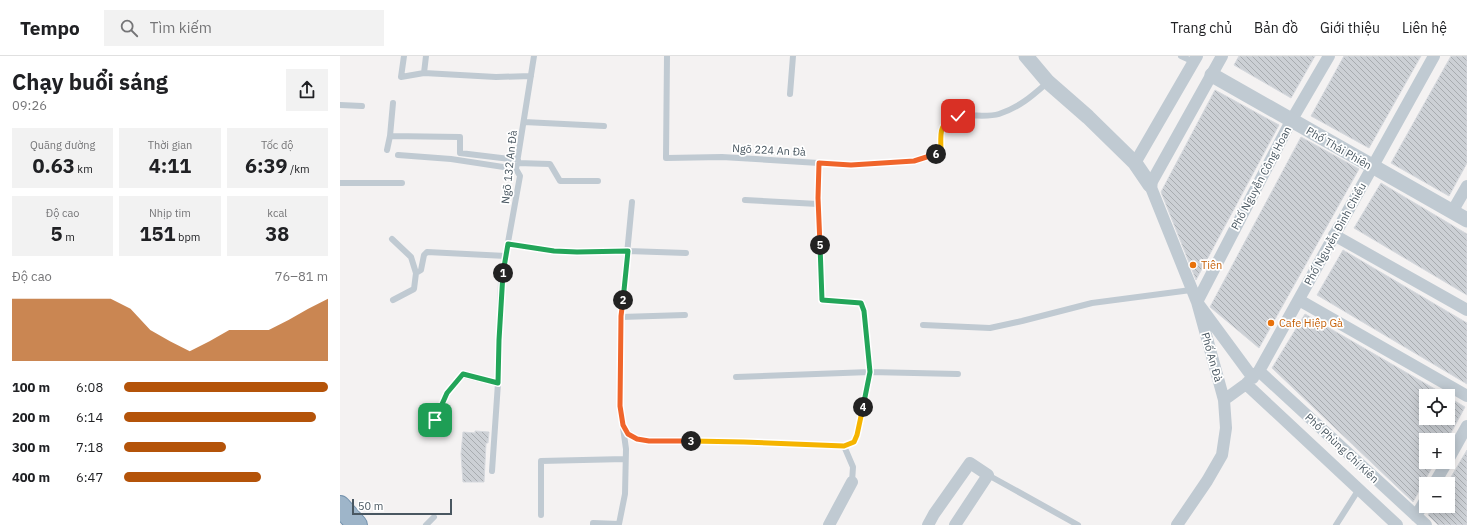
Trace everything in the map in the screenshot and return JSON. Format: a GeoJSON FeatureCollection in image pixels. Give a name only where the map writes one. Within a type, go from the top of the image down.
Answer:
{"type":"FeatureCollection","features":[{"type":"Feature","properties":{"kind":"highway"},"geometry":{"type":"LineString","coordinates":[[340,506],[357,525]]}},
{"type":"Feature","properties":{"kind":"street"},"geometry":{"type":"LineString","coordinates":[[1026,56],[1048,82],[1088,117],[1135,163],[1150,185],[1222,56]]}},
{"type":"Feature","properties":{"kind":"street","name":"Phố Nguyễn Công Hoan"},"geometry":{"type":"LineString","coordinates":[[1197,302],[1291,120],[1329,56]]}},
{"type":"Feature","properties":{"kind":"street","name":"Phố Nguyễn Đình Chiểu"},"geometry":{"type":"LineString","coordinates":[[1224,400],[1253,378],[1299,300],[1434,56]]}},
{"type":"Feature","properties":{"kind":"street"},"geometry":{"type":"LineString","coordinates":[[1135,163],[1195,59]]}},
{"type":"Feature","properties":{"kind":"street","name":"Phố Thái Phiên"},"geometry":{"type":"LineString","coordinates":[[1212,75],[1467,220]]}},
{"type":"Feature","properties":{"kind":"street","name":"Phố An Đà"},"geometry":{"type":"LineString","coordinates":[[1150,185],[1197,302],[1224,400],[1226,428],[1222,455],[1178,525]]}},
{"type":"Feature","properties":{"kind":"street"},"geometry":{"type":"LineString","coordinates":[[1452,212],[1467,186]]}},
{"type":"Feature","properties":{"kind":"street"},"geometry":{"type":"LineString","coordinates":[[1334,235],[1467,310]]}},
{"type":"Feature","properties":{"kind":"street"},"geometry":{"type":"LineString","coordinates":[[1299,300],[1467,396]]}},
{"type":"Feature","properties":{"kind":"street"},"geometry":{"type":"LineString","coordinates":[[1197,302],[1253,378]]}},
{"type":"Feature","properties":{"kind":"street","name":"Phố Phùng Chí Kiên"},"geometry":{"type":"LineString","coordinates":[[1253,378],[1359,489],[1397,525]]}},
{"type":"Feature","properties":{"kind":"street","name":"Phố Phùng Chí Kiên"},"geometry":{"type":"LineString","coordinates":[[1253,378],[1426,525]]}},
{"type":"Feature","properties":{"kind":"street"},"geometry":{"type":"LineString","coordinates":[[1455,447],[1467,426]]}},
{"type":"Feature","properties":{"kind":"street"},"geometry":{"type":"LineString","coordinates":[[928,525],[934,514],[970,463],[988,475],[955,525]]}},
{"type":"Feature","properties":{"kind":"street"},"geometry":{"type":"LineString","coordinates":[[833,524],[852,482]]}},
{"type":"Feature","properties":{"kind":"street"},"geometry":{"type":"LineString","coordinates":[[1416,516],[1419,511]]}},
{"type":"Feature","properties":{"kind":"lane"},"geometry":{"type":"LineString","coordinates":[[404,56],[401,77],[424,73],[496,77],[531,76]]}},
{"type":"Feature","properties":{"kind":"lane"},"geometry":{"type":"LineString","coordinates":[[424,73],[426,56]]}},
{"type":"Feature","properties":{"kind":"lane","name":"Ngõ 132 An Đà"},"geometry":{"type":"LineString","coordinates":[[492,471],[498,383],[501,281],[520,176],[517,164],[534,56]]}},
{"type":"Feature","properties":{"kind":"lane","name":"Ngõ 224 An Đà"},"geometry":{"type":"LineString","coordinates":[[667,56],[666,158],[722,157],[851,165],[914,161],[941,153],[941,132],[943,124],[949,120],[958,116],[986,117],[1004,112],[1023,103],[1048,82]]}},
{"type":"Feature","properties":{"kind":"lane"},"geometry":{"type":"LineString","coordinates":[[790,94],[793,56]]}},
{"type":"Feature","properties":{"kind":"lane"},"geometry":{"type":"LineString","coordinates":[[1181,56],[1195,59]]}},
{"type":"Feature","properties":{"kind":"lane"},"geometry":{"type":"LineString","coordinates":[[387,150],[390,136],[393,103]]}},
{"type":"Feature","properties":{"kind":"lane"},"geometry":{"type":"LineString","coordinates":[[340,105],[362,106]]}},
{"type":"Feature","properties":{"kind":"lane"},"geometry":{"type":"LineString","coordinates":[[524,122],[604,126]]}},
{"type":"Feature","properties":{"kind":"lane"},"geometry":{"type":"LineString","coordinates":[[390,136],[460,137],[460,153],[517,164]]}},
{"type":"Feature","properties":{"kind":"lane"},"geometry":{"type":"LineString","coordinates":[[398,156],[517,164],[550,164],[560,181],[598,181]]}},
{"type":"Feature","properties":{"kind":"lane"},"geometry":{"type":"LineString","coordinates":[[623,425],[628,434],[637,439],[649,441],[744,442],[844,446],[854,442],[857,435],[870,372],[864,311],[861,303],[822,300],[818,204],[819,163]]}},
{"type":"Feature","properties":{"kind":"lane"},"geometry":{"type":"LineString","coordinates":[[340,183],[402,183]]}},
{"type":"Feature","properties":{"kind":"lane"},"geometry":{"type":"LineString","coordinates":[[745,200],[818,204]]}},
{"type":"Feature","properties":{"kind":"lane"},"geometry":{"type":"LineString","coordinates":[[593,525],[594,523],[619,524],[625,494],[626,448],[620,406],[621,316],[632,202]]}},
{"type":"Feature","properties":{"kind":"lane"},"geometry":{"type":"LineString","coordinates":[[392,239],[411,257],[416,273],[414,289],[393,300]]}},
{"type":"Feature","properties":{"kind":"lane"},"geometry":{"type":"LineString","coordinates":[[508,244],[554,251],[686,253]]}},
{"type":"Feature","properties":{"kind":"lane"},"geometry":{"type":"LineString","coordinates":[[416,273],[421,270],[424,255],[427,252],[506,256]]}},
{"type":"Feature","properties":{"kind":"lane"},"geometry":{"type":"LineString","coordinates":[[923,325],[990,328],[1022,322],[1092,303],[1192,290]]}},
{"type":"Feature","properties":{"kind":"lane"},"geometry":{"type":"LineString","coordinates":[[621,316],[685,315]]}},
{"type":"Feature","properties":{"kind":"lane"},"geometry":{"type":"LineString","coordinates":[[736,377],[870,372],[958,374]]}},
{"type":"Feature","properties":{"kind":"lane"},"geometry":{"type":"LineString","coordinates":[[435,420],[447,393],[463,374],[498,383]]}},
{"type":"Feature","properties":{"kind":"lane"},"geometry":{"type":"LineString","coordinates":[[844,446],[853,467],[852,482]]}},
{"type":"Feature","properties":{"kind":"lane"},"geometry":{"type":"LineString","coordinates":[[541,515],[540,461],[625,459]]}},
{"type":"Feature","properties":{"kind":"lane"},"geometry":{"type":"LineString","coordinates":[[988,475],[1078,525]]}},
{"type":"Feature","properties":{"kind":"lane"},"geometry":{"type":"LineString","coordinates":[[1336,525],[1359,489]]}},
{"type":"Feature","properties":{"kind":"lane"},"geometry":{"type":"LineString","coordinates":[[426,525],[434,517]]}},
{"type":"Feature","properties":{"kind":"building"},"geometry":{"type":"Polygon","coordinates":[[[1239,56],[1315,56],[1291,98],[1234,65],[1239,56]]]}},
{"type":"Feature","properties":{"kind":"building"},"geometry":{"type":"Polygon","coordinates":[[[1344,56],[1421,56],[1369,148],[1311,116],[1344,56]]]}},
{"type":"Feature","properties":{"kind":"building"},"geometry":{"type":"Polygon","coordinates":[[[1451,56],[1467,56],[1467,163],[1449,196],[1391,163],[1451,56]]]}},
{"type":"Feature","properties":{"kind":"building"},"geometry":{"type":"Polygon","coordinates":[[[1215,90],[1279,125],[1196,280],[1161,192],[1215,90]]]}},
{"type":"Feature","properties":{"kind":"building"},"geometry":{"type":"Polygon","coordinates":[[[1301,137],[1359,169],[1259,348],[1210,307],[1301,137]]]}},
{"type":"Feature","properties":{"kind":"building"},"geometry":{"type":"Polygon","coordinates":[[[1381,183],[1467,234],[1467,295],[1354,228],[1381,183]]]}},
{"type":"Feature","properties":{"kind":"building"},"geometry":{"type":"Polygon","coordinates":[[[1343,250],[1467,323],[1467,384],[1317,295],[1343,250]]]}},
{"type":"Feature","properties":{"kind":"building"},"geometry":{"type":"Polygon","coordinates":[[[1305,314],[1435,389],[1419,389],[1419,425],[1455,425],[1455,401],[1465,407],[1451,433],[1419,433],[1419,469],[1431,469],[1427,477],[1419,477],[1419,491],[1413,502],[1272,368],[1305,314]]]}},
{"type":"Feature","properties":{"kind":"building"},"geometry":{"type":"Polygon","coordinates":[[[475,431],[489,432],[488,443],[486,443],[484,482],[463,482],[461,454],[463,432],[475,433],[475,431]]]}},
{"type":"Feature","properties":{"kind":"building"},"geometry":{"type":"Polygon","coordinates":[[[1467,450],[1467,525],[1438,525],[1428,515],[1429,513],[1455,513],[1455,477],[1451,477],[1467,450]]]}},
{"type":"Feature","properties":{"kind":"place","name":"Tiên"},"geometry":{"type":"Point","coordinates":[1193,265]}},
{"type":"Feature","properties":{"kind":"place","name":"Cafe Hiệp Gà"},"geometry":{"type":"Point","coordinates":[1271,323]}},
{"type":"Feature","properties":{"kind":"route"},"geometry":{"type":"LineString","coordinates":[[435,420],[447,393],[463,374],[498,383],[501,281],[508,244],[554,251],[628,251],[621,316],[620,406],[623,425],[628,434],[637,439],[649,441],[849,445],[854,442],[860,426],[870,372],[864,311],[861,303],[822,300],[818,198],[819,163],[851,165],[914,161],[941,153],[941,132],[943,124],[958,116]]}}]}
